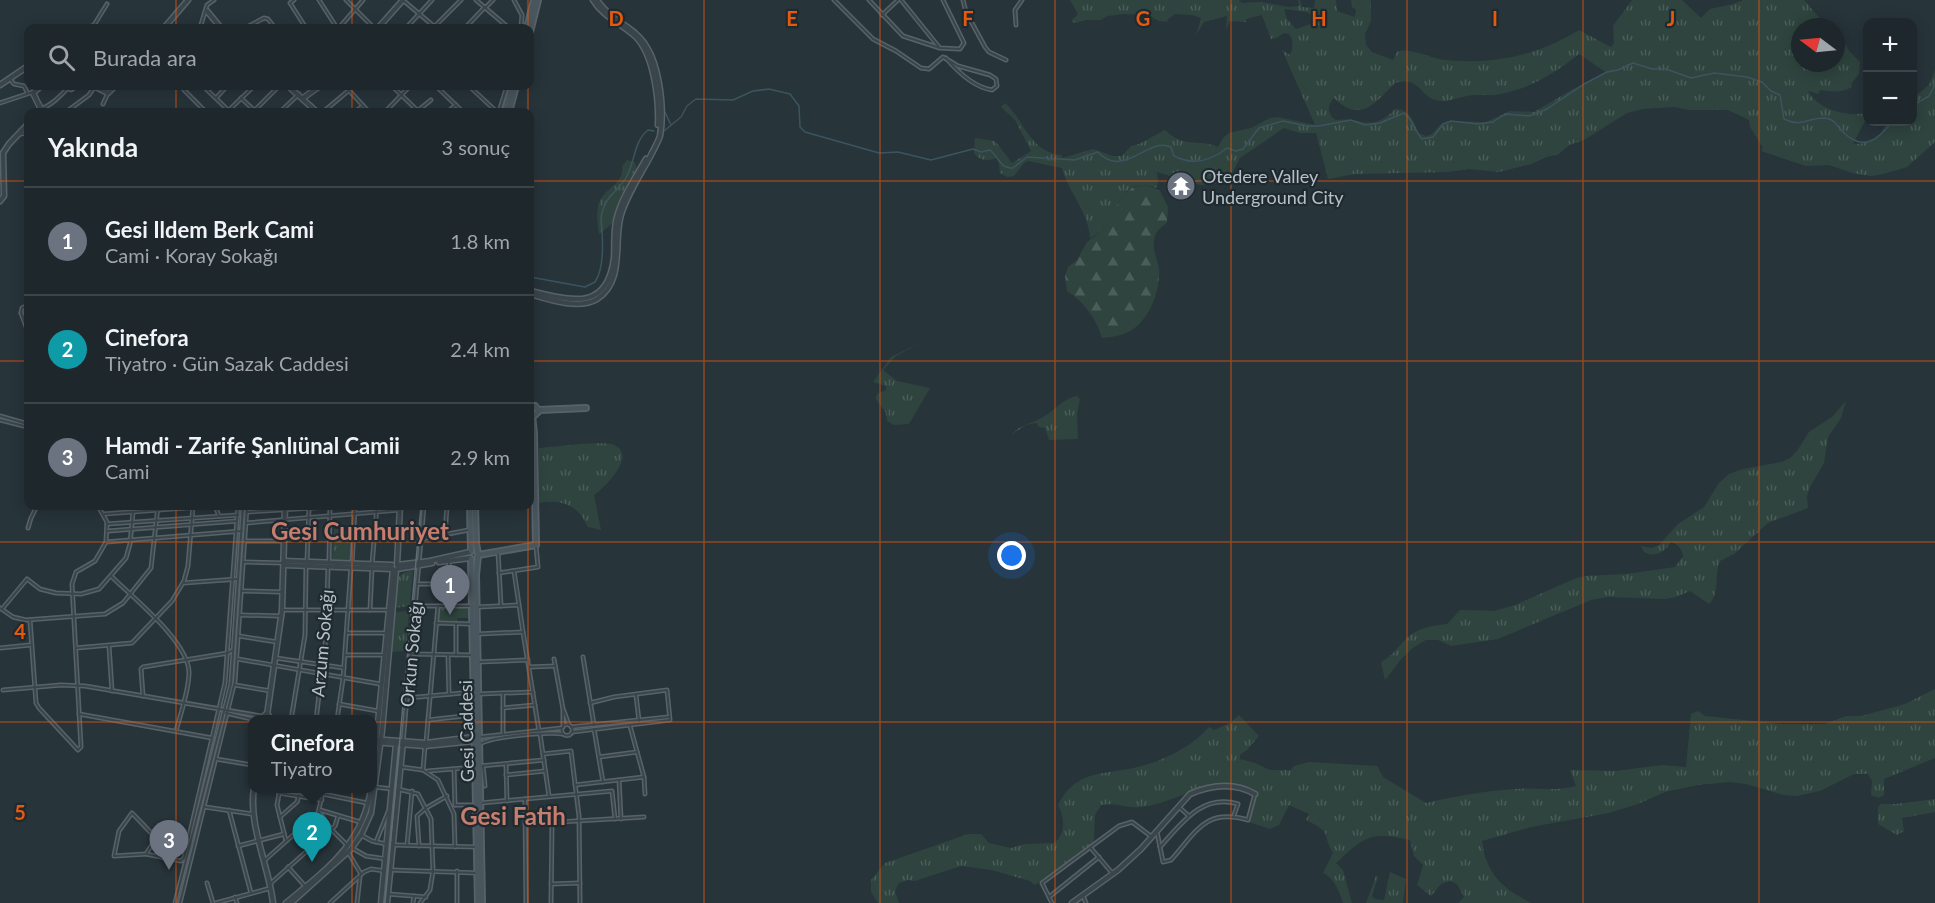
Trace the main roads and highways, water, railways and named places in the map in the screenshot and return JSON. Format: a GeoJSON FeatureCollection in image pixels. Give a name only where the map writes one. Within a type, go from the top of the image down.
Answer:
{"type":"FeatureCollection","features":[{"type":"Feature","properties":{"kind":"main road"},"geometry":{"type":"LineString","coordinates":[[530,24],[536,0]]}},
{"type":"Feature","properties":{"kind":"main road"},"geometry":{"type":"LineString","coordinates":[[508,108],[513,90]]}},
{"type":"Feature","properties":{"kind":"main road"},"geometry":{"type":"LineString","coordinates":[[534,411],[586,408]]}},
{"type":"Feature","properties":{"kind":"main road"},"geometry":{"type":"LineString","coordinates":[[470,555],[536,545],[534,434]]}},
{"type":"Feature","properties":{"kind":"main road","name":"Gesi Caddesi"},"geometry":{"type":"LineString","coordinates":[[470,510],[470,555],[478,662],[478,740]]}},
{"type":"Feature","properties":{"kind":"main road","name":"Gesi Caddesi"},"geometry":{"type":"LineString","coordinates":[[476,510],[478,555],[473,624],[477,693],[475,715],[480,766],[478,804],[480,903]]}},
{"type":"Feature","properties":{"kind":"main road"},"geometry":{"type":"LineString","coordinates":[[470,555],[478,555]]}},
{"type":"Feature","properties":{"kind":"main road","name":"Gesi Caddesi"},"geometry":{"type":"LineString","coordinates":[[478,804],[480,903]]}},
{"type":"Feature","properties":{"kind":"waterway"},"geometry":{"type":"LineString","coordinates":[[621,20],[636,30],[651,51]]}},
{"type":"Feature","properties":{"kind":"waterway"},"geometry":{"type":"LineString","coordinates":[[664,131],[681,117],[687,106],[696,99],[733,100],[753,91],[769,89],[790,94],[799,106],[800,127],[805,132],[879,153],[898,152],[931,160],[973,149],[981,152],[990,150],[1002,164],[1013,168],[1027,157],[1075,160],[1098,152],[1108,159],[1126,160],[1162,145],[1171,147],[1174,156],[1181,159],[1202,161],[1227,148],[1236,151],[1243,149],[1259,128],[1283,121],[1319,126],[1351,120],[1365,125],[1380,123],[1404,113],[1422,139],[1433,137],[1443,124],[1451,121],[1478,124],[1493,122],[1505,114],[1529,116],[1547,109],[1584,84],[1607,72],[1633,63],[1652,69],[1666,69],[1691,78],[1714,73],[1747,77],[1762,82],[1771,91],[1780,95],[1784,119],[1796,122],[1819,118],[1828,119],[1850,138],[1857,141],[1870,141],[1888,126]]}},
{"type":"Feature","properties":{"kind":"waterway"},"geometry":{"type":"LineString","coordinates":[[1917,103],[1929,96],[1935,85]]}},
{"type":"Feature","properties":{"kind":"waterway"},"geometry":{"type":"LineString","coordinates":[[663,108],[671,125]]}},
{"type":"Feature","properties":{"kind":"waterway"},"geometry":{"type":"LineString","coordinates":[[534,278],[585,287],[595,282],[602,258],[601,218],[604,207],[627,176],[637,145],[643,135],[648,130],[654,131]]}},
{"type":"Feature","properties":{"kind":"tram line"},"geometry":{"type":"LineString","coordinates":[[385,903],[421,510]]}},
{"type":"Feature","properties":{"kind":"place","name":"Otedere Valley Underground City"},"geometry":{"type":"Point","coordinates":[1181,186]}},
{"type":"Feature","properties":{"kind":"place","name":"Gesi Ildem Berk Cami"},"geometry":{"type":"Point","coordinates":[450,615]}},
{"type":"Feature","properties":{"kind":"place","name":"Cinefora"},"geometry":{"type":"Point","coordinates":[312,862]}},
{"type":"Feature","properties":{"kind":"place","name":"Hamdi - Zarife Şanlıünal Camii"},"geometry":{"type":"Point","coordinates":[169,870]}},
{"type":"Feature","properties":{"kind":"district","name":"Gesi Cumhuriyet"},"geometry":{"type":"Point","coordinates":[360,530]}},
{"type":"Feature","properties":{"kind":"district","name":"Gesi Fatih"},"geometry":{"type":"Point","coordinates":[513,815]}}]}
